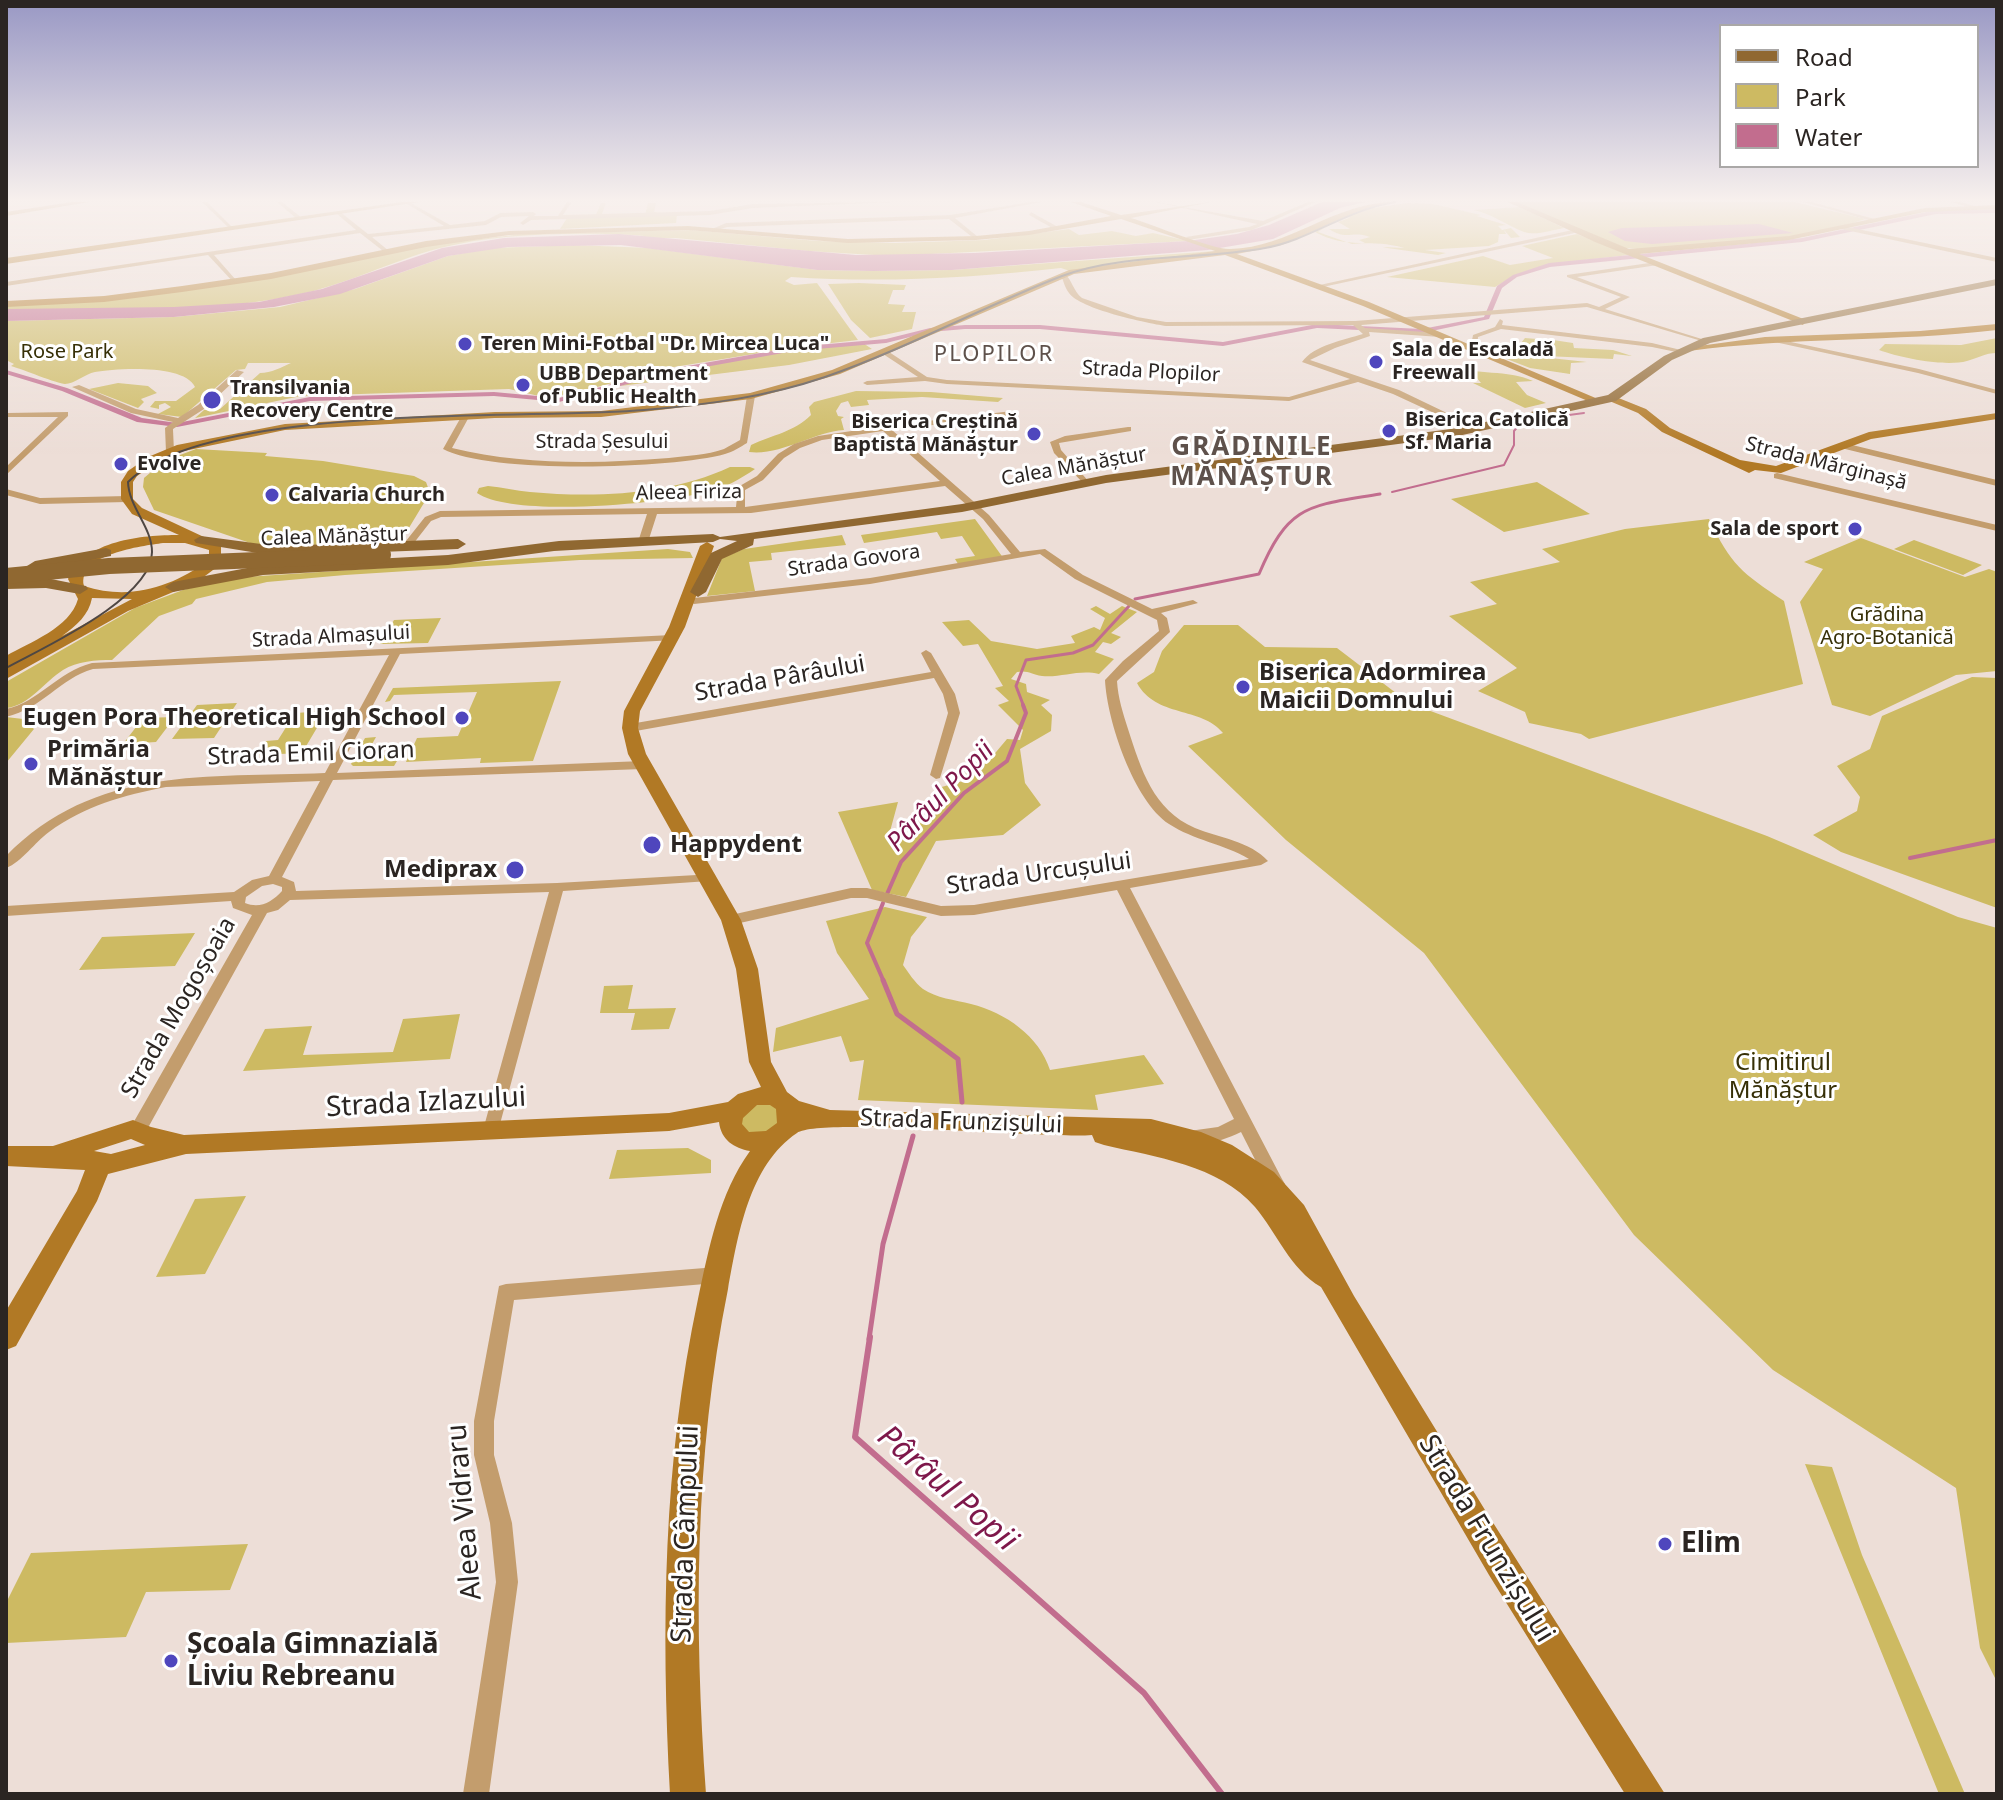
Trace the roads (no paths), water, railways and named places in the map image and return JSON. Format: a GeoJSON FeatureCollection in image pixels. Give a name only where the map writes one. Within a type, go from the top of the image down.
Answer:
{"type":"FeatureCollection","features":[{"type":"Feature","properties":{"kind":"main road"},"geometry":{"type":"LineString","coordinates":[[7,303],[104,299],[198,286]]}},
{"type":"Feature","properties":{"kind":"main road"},"geometry":{"type":"LineString","coordinates":[[6,662],[77,617],[85,603],[75,584],[79,570],[106,553],[129,528],[127,497],[132,474],[170,452],[209,440],[296,426],[495,415],[573,415],[696,405],[751,396],[809,381],[886,352],[1039,286]]}},
{"type":"Feature","properties":{"kind":"main road","name":"Strada Mărginașă"},"geometry":{"type":"LineString","coordinates":[[1318,286],[1431,333],[1642,412],[1666,430],[1736,463],[1777,476]]}},
{"type":"Feature","properties":{"kind":"main road"},"geometry":{"type":"LineString","coordinates":[[1712,286],[1803,322]]}},
{"type":"Feature","properties":{"kind":"main road"},"geometry":{"type":"LineString","coordinates":[[1608,399],[1685,349],[1703,341],[1978,286]]}},
{"type":"Feature","properties":{"kind":"main road"},"geometry":{"type":"LineString","coordinates":[[1685,349],[1729,342],[1997,327]]}},
{"type":"Feature","properties":{"kind":"main road","name":"Calea Mănăștur"},"geometry":{"type":"LineString","coordinates":[[6,576],[109,566],[653,542],[717,543],[973,506],[1086,483],[1358,448],[1473,429],[1608,399]]}},
{"type":"Feature","properties":{"kind":"main road"},"geometry":{"type":"LineString","coordinates":[[1736,463],[1769,471],[1863,439],[1992,417]]}},
{"type":"Feature","properties":{"kind":"main road"},"geometry":{"type":"LineString","coordinates":[[1777,476],[1808,460]]}},
{"type":"Feature","properties":{"kind":"main road"},"geometry":{"type":"LineString","coordinates":[[6,674],[112,614],[200,574],[216,561],[216,548],[143,514],[127,497]]}},
{"type":"Feature","properties":{"kind":"main road"},"geometry":{"type":"LineString","coordinates":[[653,542],[784,534]]}},
{"type":"Feature","properties":{"kind":"main road"},"geometry":{"type":"LineString","coordinates":[[630,728],[637,699],[719,554],[739,545],[784,534]]}},
{"type":"Feature","properties":{"kind":"main road"},"geometry":{"type":"LineString","coordinates":[[6,569],[63,562],[150,540],[178,538],[276,551],[407,546],[559,546]]}},
{"type":"Feature","properties":{"kind":"main road"},"geometry":{"type":"LineString","coordinates":[[696,597],[717,543]]}},
{"type":"Feature","properties":{"kind":"main road"},"geometry":{"type":"LineString","coordinates":[[683,614],[683,606],[717,543]]}},
{"type":"Feature","properties":{"kind":"main road"},"geometry":{"type":"LineString","coordinates":[[6,584],[46,583],[100,596],[124,596],[263,570],[462,559],[559,546]]}},
{"type":"Feature","properties":{"kind":"main road","name":"Strada Câmpului"},"geometry":{"type":"LineString","coordinates":[[630,728],[643,765],[731,920],[747,969],[760,1062],[782,1117],[743,1184],[717,1275],[695,1387],[683,1479],[682,1662],[688,1794]]}},
{"type":"Feature","properties":{"kind":"main road","name":"Strada Câmpului"},"geometry":{"type":"LineString","coordinates":[[743,1184],[739,1119],[760,1062]]}},
{"type":"Feature","properties":{"kind":"main road","name":"Strada Izlazului"},"geometry":{"type":"LineString","coordinates":[[6,1156],[186,1144],[739,1119],[759,1096],[782,1117],[844,1118]]}},
{"type":"Feature","properties":{"kind":"main road","name":"Strada Izlazului"},"geometry":{"type":"LineString","coordinates":[[739,1119],[761,1143],[782,1117]]}},
{"type":"Feature","properties":{"kind":"main road","name":"Strada Frunzișului"},"geometry":{"type":"LineString","coordinates":[[844,1118],[1078,1127],[1108,1123],[1161,1132],[1211,1146],[1233,1156],[1282,1195],[1318,1247],[1331,1280],[1515,1588],[1647,1794]]}},
{"type":"Feature","properties":{"kind":"main road","name":"Strada Frunzișului"},"geometry":{"type":"LineString","coordinates":[[1078,1127],[1188,1155],[1232,1174],[1263,1198],[1300,1252],[1331,1280]]}},
{"type":"Feature","properties":{"kind":"main road"},"geometry":{"type":"LineString","coordinates":[[6,1337],[88,1194],[122,1148]]}},
{"type":"Feature","properties":{"kind":"street"},"geometry":{"type":"LineString","coordinates":[[1069,286],[1080,299],[1148,322],[1431,333]]}},
{"type":"Feature","properties":{"kind":"street"},"geometry":{"type":"LineString","coordinates":[[1595,286],[1627,298],[1601,308]]}},
{"type":"Feature","properties":{"kind":"street"},"geometry":{"type":"LineString","coordinates":[[1473,429],[1396,392],[1312,366],[1306,361],[1361,328],[1405,320],[1578,305],[1601,308],[1703,341]]}},
{"type":"Feature","properties":{"kind":"street"},"geometry":{"type":"LineString","coordinates":[[1498,313],[1499,327]]}},
{"type":"Feature","properties":{"kind":"street"},"geometry":{"type":"LineString","coordinates":[[1471,348],[1475,336],[1499,327],[1685,349]]}},
{"type":"Feature","properties":{"kind":"street"},"geometry":{"type":"LineString","coordinates":[[1772,340],[1919,371],[1997,392]]}},
{"type":"Feature","properties":{"kind":"street"},"geometry":{"type":"LineString","coordinates":[[886,352],[925,379]]}},
{"type":"Feature","properties":{"kind":"street"},"geometry":{"type":"LineString","coordinates":[[170,452],[175,424],[208,402],[240,372]]}},
{"type":"Feature","properties":{"kind":"street","name":"Strada Plopilor"},"geometry":{"type":"LineString","coordinates":[[867,383],[925,379],[1289,399],[1356,380]]}},
{"type":"Feature","properties":{"kind":"street"},"geometry":{"type":"LineString","coordinates":[[76,387],[175,424]]}},
{"type":"Feature","properties":{"kind":"street","name":"Strada Șesului"},"geometry":{"type":"LineString","coordinates":[[465,417],[447,449],[576,464],[710,457],[733,450],[744,441],[751,396]]}},
{"type":"Feature","properties":{"kind":"street"},"geometry":{"type":"LineString","coordinates":[[740,510],[741,489],[760,478],[788,450],[821,438],[1012,413]]}},
{"type":"Feature","properties":{"kind":"street"},"geometry":{"type":"LineString","coordinates":[[6,415],[65,414],[6,472]]}},
{"type":"Feature","properties":{"kind":"street"},"geometry":{"type":"LineString","coordinates":[[885,428],[973,506],[1018,556]]}},
{"type":"Feature","properties":{"kind":"street"},"geometry":{"type":"LineString","coordinates":[[1086,483],[1057,451],[1054,442],[1128,429]]}},
{"type":"Feature","properties":{"kind":"street"},"geometry":{"type":"LineString","coordinates":[[1844,446],[1997,483]]}},
{"type":"Feature","properties":{"kind":"street","name":"Strada Mărginașă"},"geometry":{"type":"LineString","coordinates":[[1777,476],[1997,528]]}},
{"type":"Feature","properties":{"kind":"street","name":"Aleea Firiza"},"geometry":{"type":"LineString","coordinates":[[407,546],[432,516],[449,513],[740,510],[799,505],[945,483]]}},
{"type":"Feature","properties":{"kind":"street"},"geometry":{"type":"LineString","coordinates":[[6,492],[40,501],[127,497]]}},
{"type":"Feature","properties":{"kind":"street"},"geometry":{"type":"LineString","coordinates":[[653,511],[653,542]]}},
{"type":"Feature","properties":{"kind":"street","name":"Strada Govora"},"geometry":{"type":"LineString","coordinates":[[696,597],[870,581],[1042,551],[1079,577],[1152,612]]}},
{"type":"Feature","properties":{"kind":"street"},"geometry":{"type":"LineString","coordinates":[[1152,612],[1193,603]]}},
{"type":"Feature","properties":{"kind":"street","name":"Strada Urcușului"},"geometry":{"type":"LineString","coordinates":[[731,920],[851,893],[867,893],[941,911],[974,910],[1261,861],[1247,850],[1186,828],[1164,815],[1146,796],[1137,778],[1115,707],[1111,680],[1165,632],[1162,618],[1152,612]]}},
{"type":"Feature","properties":{"kind":"street","name":"Strada Almașului"},"geometry":{"type":"LineString","coordinates":[[6,713],[24,709],[59,680],[84,668],[672,638]]}},
{"type":"Feature","properties":{"kind":"street"},"geometry":{"type":"LineString","coordinates":[[274,879],[396,652]]}},
{"type":"Feature","properties":{"kind":"street"},"geometry":{"type":"LineString","coordinates":[[926,653],[954,705],[954,721],[942,747],[936,775]]}},
{"type":"Feature","properties":{"kind":"street","name":"Strada Pârâului"},"geometry":{"type":"LineString","coordinates":[[630,728],[937,674]]}},
{"type":"Feature","properties":{"kind":"street","name":"Strada Emil Cioran"},"geometry":{"type":"LineString","coordinates":[[6,864],[29,838],[51,821],[91,801],[176,782],[643,765]]}},
{"type":"Feature","properties":{"kind":"street"},"geometry":{"type":"LineString","coordinates":[[238,896],[237,903],[241,908],[262,910],[287,896],[557,887],[709,877]]}},
{"type":"Feature","properties":{"kind":"street"},"geometry":{"type":"LineString","coordinates":[[6,911],[238,896],[251,885],[274,879],[289,885],[287,896]]}},
{"type":"Feature","properties":{"kind":"street","name":"Strada Frunzișului"},"geometry":{"type":"LineString","coordinates":[[1122,886],[1282,1195]]}},
{"type":"Feature","properties":{"kind":"street"},"geometry":{"type":"LineString","coordinates":[[491,1130],[557,887]]}},
{"type":"Feature","properties":{"kind":"street","name":"Strada Mogoșoaia"},"geometry":{"type":"LineString","coordinates":[[122,1148],[262,910]]}},
{"type":"Feature","properties":{"kind":"street","name":"Strada Frunzișului"},"geometry":{"type":"LineString","coordinates":[[1161,1132],[1206,1137],[1247,1129]]}},
{"type":"Feature","properties":{"kind":"street","name":"Aleea Vidraru"},"geometry":{"type":"LineString","coordinates":[[476,1794],[506,1592],[501,1523],[484,1455],[484,1421],[506,1292],[717,1275]]}},
{"type":"Feature","properties":{"kind":"water"},"geometry":{"type":"Polygon","coordinates":[[[363,286],[340,294],[274,307],[174,317],[6,321],[6,309],[174,307],[259,302],[322,289],[363,286]]]}},
{"type":"Feature","properties":{"kind":"waterway"},"geometry":{"type":"LineString","coordinates":[[6,372],[64,390],[139,420],[177,425],[310,399],[494,394],[559,400],[665,372],[794,349],[886,341],[930,330],[965,327],[1040,327],[1223,344],[1317,326],[1422,331],[1487,318],[1500,286]]}},
{"type":"Feature","properties":{"kind":"waterway","name":"Pârâul Popii"},"geometry":{"type":"LineString","coordinates":[[1569,415],[1584,413]]}},
{"type":"Feature","properties":{"kind":"waterway","name":"Pârâul Popii"},"geometry":{"type":"LineString","coordinates":[[1392,492],[1504,465],[1514,445],[1514,431],[1520,424],[1559,417]]}},
{"type":"Feature","properties":{"kind":"waterway","name":"Pârâul Popii"},"geometry":{"type":"LineString","coordinates":[[1135,599],[1259,574],[1281,533],[1304,512],[1318,506],[1380,494]]}},
{"type":"Feature","properties":{"kind":"waterway","name":"Pârâul Popii"},"geometry":{"type":"LineString","coordinates":[[1024,707],[1016,686],[1026,660],[1073,653],[1093,645],[1129,606]]}},
{"type":"Feature","properties":{"kind":"waterway","name":"Pârâul Popii"},"geometry":{"type":"LineString","coordinates":[[887,894],[901,862],[964,793],[1007,761],[1026,713],[1023,705]]}},
{"type":"Feature","properties":{"kind":"waterway"},"geometry":{"type":"LineString","coordinates":[[1910,858],[1997,840]]}},
{"type":"Feature","properties":{"kind":"waterway","name":"Pârâul Popii"},"geometry":{"type":"LineString","coordinates":[[883,903],[867,943],[884,982]]}},
{"type":"Feature","properties":{"kind":"waterway","name":"Pârâul Popii"},"geometry":{"type":"LineString","coordinates":[[883,980],[897,1014],[958,1059],[962,1102]]}},
{"type":"Feature","properties":{"kind":"waterway","name":"Pârâul Popii"},"geometry":{"type":"LineString","coordinates":[[869,1339],[883,1244],[913,1136]]}},
{"type":"Feature","properties":{"kind":"waterway","name":"Pârâul Popii"},"geometry":{"type":"LineString","coordinates":[[870,1337],[855,1437],[1144,1693],[1222,1794]]}},
{"type":"Feature","properties":{"kind":"tram line"},"geometry":{"type":"LineString","coordinates":[[6,668],[92,620],[134,587],[147,570],[151,543],[132,500],[128,482],[168,456],[226,438],[295,427],[450,416],[644,410],[758,395],[855,366],[1037,286]]}},
{"type":"Feature","properties":{"kind":"place","name":"Teren Mini-Fotbal \"Dr. Mircea Luca\""},"geometry":{"type":"Point","coordinates":[465,344]}},
{"type":"Feature","properties":{"kind":"place","name":"Sala de Escaladă Freewall"},"geometry":{"type":"Point","coordinates":[1376,362]}},
{"type":"Feature","properties":{"kind":"place","name":"UBB Department of Public Health"},"geometry":{"type":"Point","coordinates":[523,385]}},
{"type":"Feature","properties":{"kind":"place","name":"Transilvania Recovery Centre"},"geometry":{"type":"Point","coordinates":[212,400]}},
{"type":"Feature","properties":{"kind":"place","name":"Biserica Catolică Sf. Maria"},"geometry":{"type":"Point","coordinates":[1389,431]}},
{"type":"Feature","properties":{"kind":"place","name":"Biserica Creștină Baptistă Mănăștur"},"geometry":{"type":"Point","coordinates":[1034,434]}},
{"type":"Feature","properties":{"kind":"place","name":"Evolve"},"geometry":{"type":"Point","coordinates":[121,464]}},
{"type":"Feature","properties":{"kind":"place","name":"Calvaria Church"},"geometry":{"type":"Point","coordinates":[272,495]}},
{"type":"Feature","properties":{"kind":"place","name":"Sala de sport"},"geometry":{"type":"Point","coordinates":[1855,529]}},
{"type":"Feature","properties":{"kind":"place","name":"Biserica Adormirea Maicii Domnului"},"geometry":{"type":"Point","coordinates":[1243,687]}},
{"type":"Feature","properties":{"kind":"place","name":"Eugen Pora Theoretical High School"},"geometry":{"type":"Point","coordinates":[462,718]}},
{"type":"Feature","properties":{"kind":"place","name":"Primăria Mănăștur"},"geometry":{"type":"Point","coordinates":[31,764]}},
{"type":"Feature","properties":{"kind":"place","name":"Happydent"},"geometry":{"type":"Point","coordinates":[652,845]}},
{"type":"Feature","properties":{"kind":"place","name":"Mediprax"},"geometry":{"type":"Point","coordinates":[515,870]}},
{"type":"Feature","properties":{"kind":"place","name":"Elim"},"geometry":{"type":"Point","coordinates":[1665,1544]}},
{"type":"Feature","properties":{"kind":"place","name":"Școala Gimnazială Liviu Rebreanu"},"geometry":{"type":"Point","coordinates":[171,1661]}},
{"type":"Feature","properties":{"kind":"district","name":"PLOPILOR"},"geometry":{"type":"Point","coordinates":[994,355]}},
{"type":"Feature","properties":{"kind":"district","name":"GRĂDINILE MĂNĂȘTUR"},"geometry":{"type":"Point","coordinates":[1252,463]}},
{"type":"Feature","properties":{"kind":"park label","name":"Rose Park"},"geometry":{"type":"Point","coordinates":[67,352]}},
{"type":"Feature","properties":{"kind":"park label","name":"Grădina Agro-Botanică"},"geometry":{"type":"Point","coordinates":[1887,626]}},
{"type":"Feature","properties":{"kind":"park label","name":"Cimitirul Mănăștur"},"geometry":{"type":"Point","coordinates":[1783,1077]}}]}
